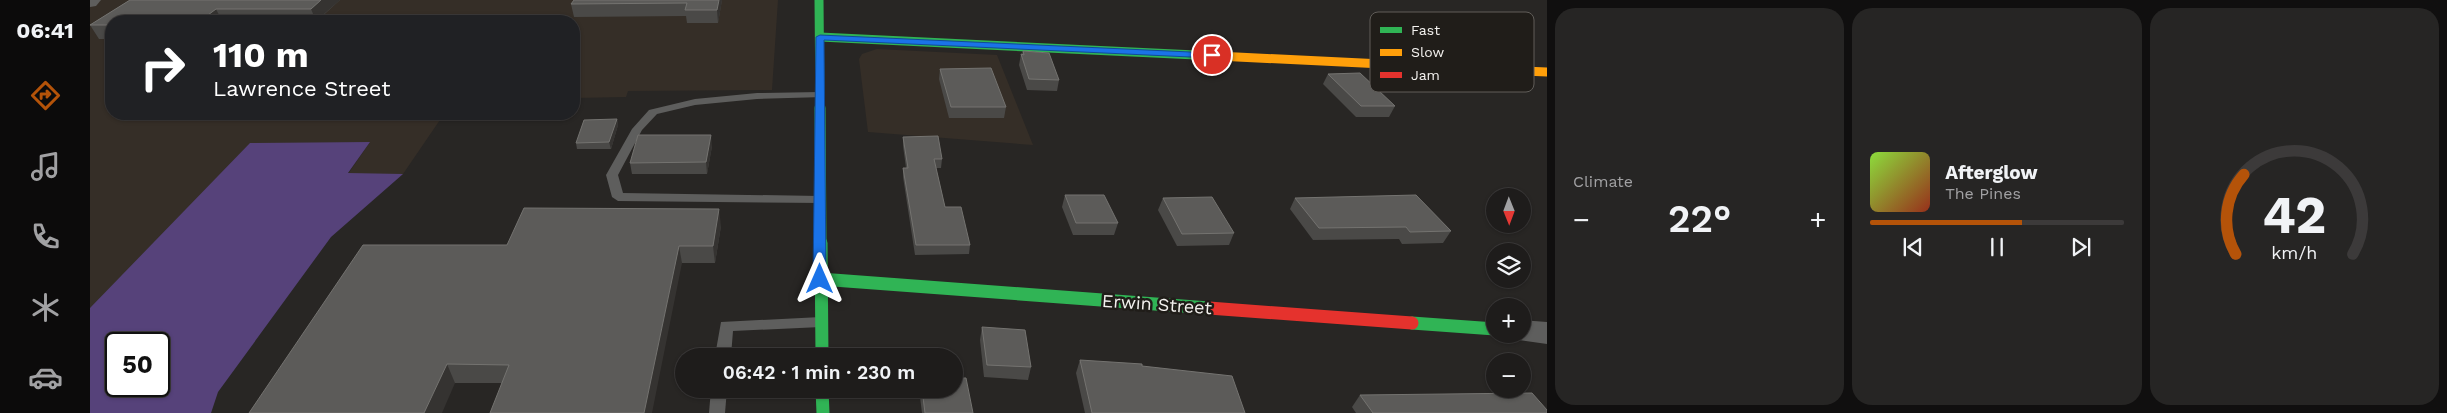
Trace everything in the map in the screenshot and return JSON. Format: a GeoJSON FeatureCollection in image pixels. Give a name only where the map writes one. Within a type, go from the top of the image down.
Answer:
{"type":"FeatureCollection","features":[{"type":"Feature","properties":{"kind":"street"},"geometry":{"type":"LineString","coordinates":[[819,0],[822,348]]}},
{"type":"Feature","properties":{"kind":"street"},"geometry":{"type":"LineString","coordinates":[[820,37],[1370,63]]}},
{"type":"Feature","properties":{"kind":"street"},"geometry":{"type":"LineString","coordinates":[[1534,71],[1547,72]]}},
{"type":"Feature","properties":{"kind":"street","name":"Erwin Street"},"geometry":{"type":"LineString","coordinates":[[820,279],[1486,328]]}},
{"type":"Feature","properties":{"kind":"street"},"geometry":{"type":"LineString","coordinates":[[1531,332],[1547,333]]}},
{"type":"Feature","properties":{"kind":"street"},"geometry":{"type":"LineString","coordinates":[[822,398],[822,413]]}},
{"type":"Feature","properties":{"kind":"lane"},"geometry":{"type":"LineString","coordinates":[[820,95],[757,96],[695,102],[653,112],[637,129],[612,175],[618,197],[820,200]]}},
{"type":"Feature","properties":{"kind":"lane"},"geometry":{"type":"LineString","coordinates":[[724,348],[726,326],[821,322]]}},
{"type":"Feature","properties":{"kind":"lane"},"geometry":{"type":"LineString","coordinates":[[716,413],[718,398]]}},
{"type":"Feature","properties":{"kind":"shaded area"},"geometry":{"type":"Polygon","coordinates":[[[90,0],[778,0],[772,90],[628,91],[626,97],[580,98],[580,15],[105,15],[105,120],[440,120],[403,174],[348,174],[370,142],[90,308],[90,0]]]}},
{"type":"Feature","properties":{"kind":"shaded area"},"geometry":{"type":"Polygon","coordinates":[[[877,49],[997,55],[1033,145],[868,132],[859,59],[862,54],[877,49]]]}},
{"type":"Feature","properties":{"kind":"shaded area"},"geometry":{"type":"Polygon","coordinates":[[[370,142],[348,173],[403,174],[331,237],[218,392],[211,413],[90,413],[90,308],[250,143],[370,142]]]}},
{"type":"Feature","properties":{"kind":"building"},"geometry":{"type":"Polygon","coordinates":[[[130,0],[321,0],[311,9],[216,9],[208,15],[106,15],[130,0]]]}},
{"type":"Feature","properties":{"kind":"building"},"geometry":{"type":"Polygon","coordinates":[[[574,0],[719,0],[717,10],[685,10],[687,3],[571,4],[574,0]]]}},
{"type":"Feature","properties":{"kind":"building"},"geometry":{"type":"Polygon","coordinates":[[[105,16],[105,25],[90,25],[105,16]]]}},
{"type":"Feature","properties":{"kind":"building"},"geometry":{"type":"Polygon","coordinates":[[[1023,51],[1049,53],[1059,80],[1029,79],[1021,54],[1024,55],[1023,51]]]}},
{"type":"Feature","properties":{"kind":"building"},"geometry":{"type":"Polygon","coordinates":[[[991,68],[1006,107],[951,107],[940,69],[991,68]]]}},
{"type":"Feature","properties":{"kind":"building"},"geometry":{"type":"Polygon","coordinates":[[[1360,73],[1370,82],[1370,92],[1380,92],[1395,106],[1361,106],[1328,74],[1360,73]]]}},
{"type":"Feature","properties":{"kind":"building"},"geometry":{"type":"Polygon","coordinates":[[[617,119],[609,142],[576,143],[584,120],[617,119]]]}},
{"type":"Feature","properties":{"kind":"building"},"geometry":{"type":"Polygon","coordinates":[[[638,135],[711,135],[706,162],[630,163],[638,135]]]}},
{"type":"Feature","properties":{"kind":"building"},"geometry":{"type":"Polygon","coordinates":[[[938,136],[942,159],[934,159],[945,207],[961,207],[970,245],[916,245],[903,168],[908,168],[903,137],[938,136]]]}},
{"type":"Feature","properties":{"kind":"building"},"geometry":{"type":"Polygon","coordinates":[[[1065,195],[1104,195],[1118,223],[1076,223],[1065,195]]]}},
{"type":"Feature","properties":{"kind":"building"},"geometry":{"type":"Polygon","coordinates":[[[1416,195],[1451,231],[1410,232],[1406,227],[1319,228],[1295,198],[1416,195]]]}},
{"type":"Feature","properties":{"kind":"building"},"geometry":{"type":"Polygon","coordinates":[[[1212,197],[1234,233],[1182,234],[1163,198],[1212,197]]]}},
{"type":"Feature","properties":{"kind":"building"},"geometry":{"type":"Polygon","coordinates":[[[524,208],[719,209],[713,246],[679,246],[644,413],[490,413],[509,365],[447,364],[424,413],[249,413],[363,245],[507,245],[524,208]]]}},
{"type":"Feature","properties":{"kind":"building"},"geometry":{"type":"Polygon","coordinates":[[[982,327],[1025,330],[1031,367],[987,365],[982,327]]]}},
{"type":"Feature","properties":{"kind":"building"},"geometry":{"type":"Polygon","coordinates":[[[1080,360],[1142,364],[1142,366],[1232,376],[1245,413],[1092,413],[1080,360]]]}},
{"type":"Feature","properties":{"kind":"building"},"geometry":{"type":"Polygon","coordinates":[[[963,378],[966,378],[973,413],[925,413],[923,398],[963,398],[963,378]]]}},
{"type":"Feature","properties":{"kind":"building"},"geometry":{"type":"Polygon","coordinates":[[[1531,393],[1547,410],[1547,413],[1373,413],[1360,395],[1486,394],[1486,398],[1531,398],[1531,393]]]}},
{"type":"Feature","properties":{"kind":"traffic: fast"},"geometry":{"type":"LineString","coordinates":[[819,0],[822,348]]}},
{"type":"Feature","properties":{"kind":"traffic: fast"},"geometry":{"type":"LineString","coordinates":[[820,37],[1217,56]]}},
{"type":"Feature","properties":{"kind":"traffic: fast"},"geometry":{"type":"LineString","coordinates":[[820,279],[1209,308]]}},
{"type":"Feature","properties":{"kind":"traffic: fast"},"geometry":{"type":"LineString","coordinates":[[1412,323],[1486,328]]}},
{"type":"Feature","properties":{"kind":"traffic: fast"},"geometry":{"type":"LineString","coordinates":[[822,398],[823,413]]}},
{"type":"Feature","properties":{"kind":"traffic: slow"},"geometry":{"type":"LineString","coordinates":[[1217,56],[1370,63]]}},
{"type":"Feature","properties":{"kind":"traffic: slow"},"geometry":{"type":"LineString","coordinates":[[1534,71],[1547,72]]}},
{"type":"Feature","properties":{"kind":"traffic: jam"},"geometry":{"type":"LineString","coordinates":[[1209,308],[1412,323]]}},
{"type":"Feature","properties":{"kind":"route"},"geometry":{"type":"LineString","coordinates":[[820,279],[820,37],[1212,55]]}}]}
